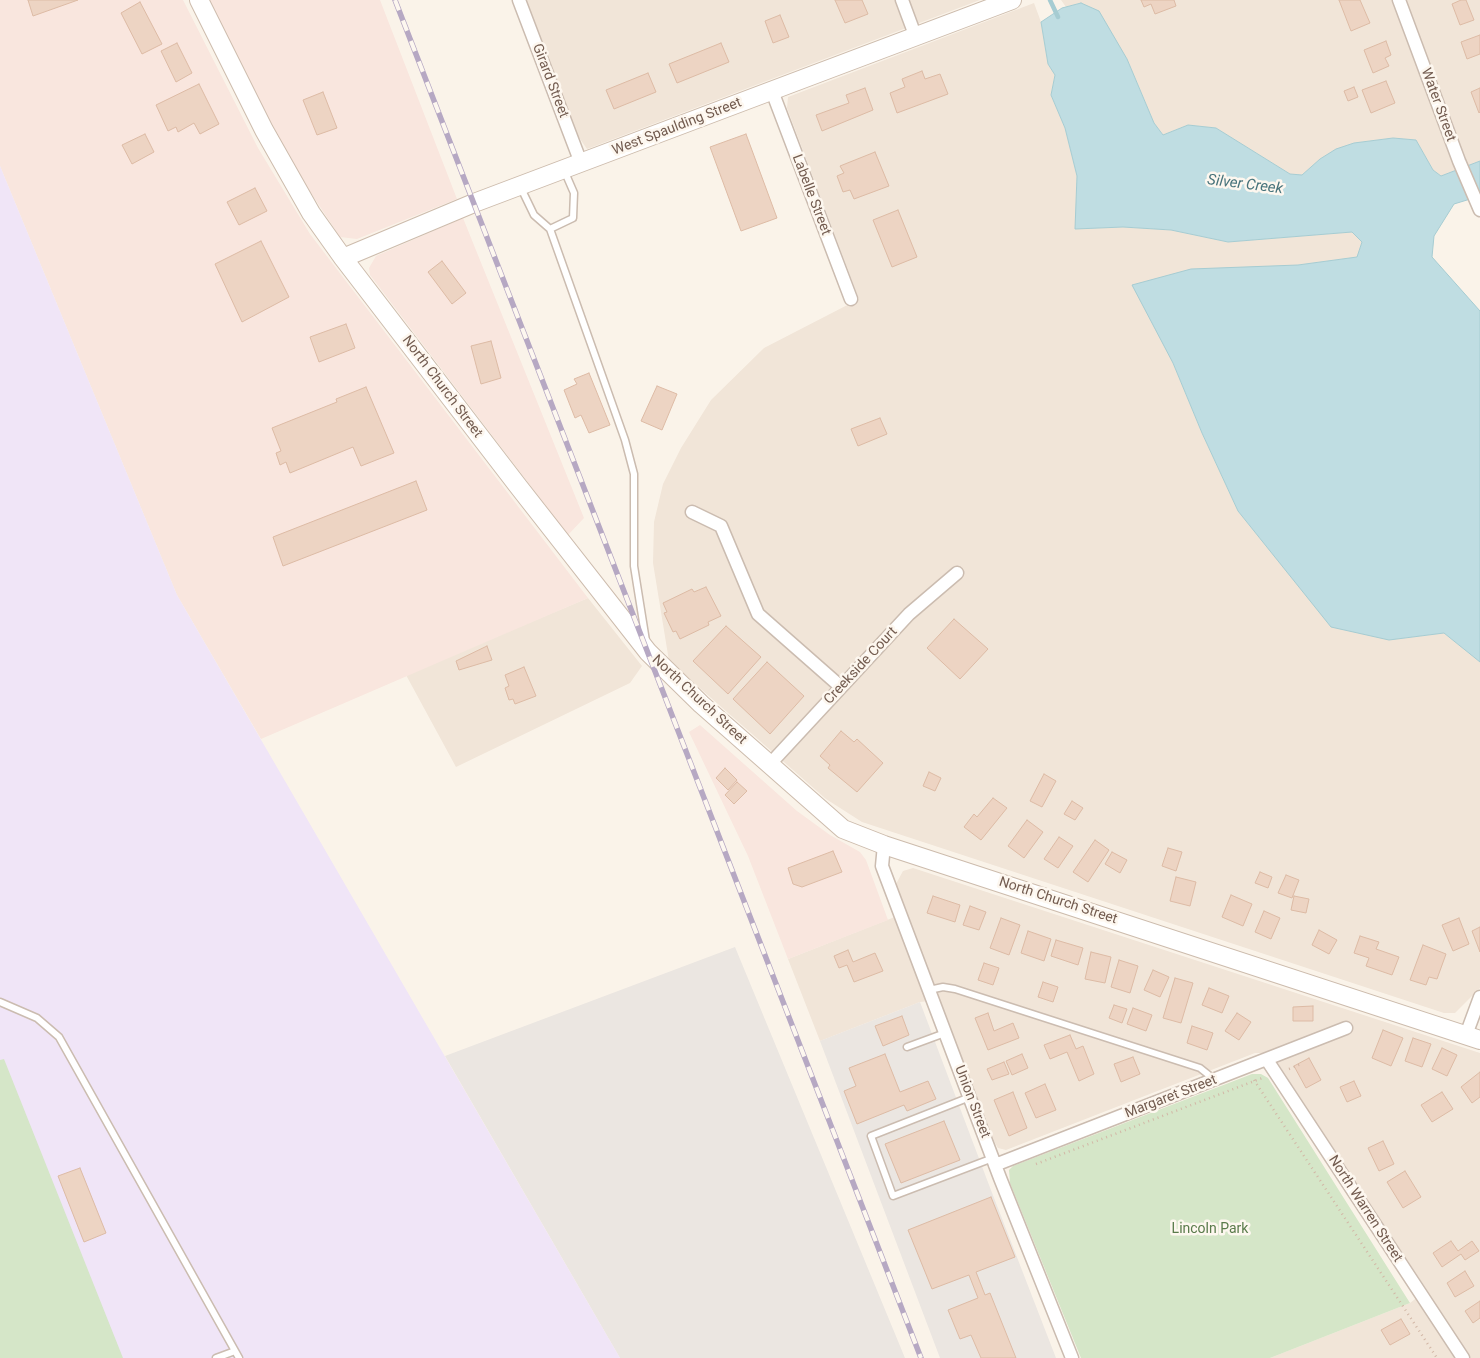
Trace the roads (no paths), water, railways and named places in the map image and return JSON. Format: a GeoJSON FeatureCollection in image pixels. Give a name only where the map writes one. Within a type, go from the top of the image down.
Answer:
{"type":"FeatureCollection","features":[{"type":"Feature","properties":{"kind":"main road","name":"North Church Street"},"geometry":{"type":"LineString","coordinates":[[199,0],[282,164],[311,213],[343,258],[648,652],[701,704],[843,829],[1473,1037]]}},
{"type":"Feature","properties":{"kind":"main road","name":"West Spaulding Street"},"geometry":{"type":"LineString","coordinates":[[343,258],[564,169],[1012,0]]}},
{"type":"Feature","properties":{"kind":"street","name":"Girard Street"},"geometry":{"type":"LineString","coordinates":[[519,0],[581,163]]}},
{"type":"Feature","properties":{"kind":"street"},"geometry":{"type":"LineString","coordinates":[[902,0],[915,35]]}},
{"type":"Feature","properties":{"kind":"street","name":"Water Street"},"geometry":{"type":"LineString","coordinates":[[1399,0],[1459,161],[1479,207]]}},
{"type":"Feature","properties":{"kind":"street","name":"Labelle Street"},"geometry":{"type":"LineString","coordinates":[[772,91],[851,299]]}},
{"type":"Feature","properties":{"kind":"street"},"geometry":{"type":"LineString","coordinates":[[692,512],[721,526],[758,614],[841,687]]}},
{"type":"Feature","properties":{"kind":"street","name":"Creekside Court"},"geometry":{"type":"LineString","coordinates":[[770,764],[908,614],[957,573]]}},
{"type":"Feature","properties":{"kind":"street","name":"Union Street"},"geometry":{"type":"LineString","coordinates":[[884,844],[882,866],[994,1162],[1072,1358]]}},
{"type":"Feature","properties":{"kind":"street"},"geometry":{"type":"LineString","coordinates":[[1473,1037],[1480,997]]}},
{"type":"Feature","properties":{"kind":"street","name":"Margaret Street"},"geometry":{"type":"LineString","coordinates":[[994,1162],[1215,1080],[1346,1028]]}},
{"type":"Feature","properties":{"kind":"street","name":"North Warren Street"},"geometry":{"type":"LineString","coordinates":[[1267,1060],[1463,1358]]}},
{"type":"Feature","properties":{"kind":"lane"},"geometry":{"type":"LineString","coordinates":[[550,229],[573,218],[574,193],[564,169]]}},
{"type":"Feature","properties":{"kind":"lane"},"geometry":{"type":"LineString","coordinates":[[520,186],[534,215],[550,229],[625,440],[634,474],[634,566],[648,652]]}},
{"type":"Feature","properties":{"kind":"lane"},"geometry":{"type":"LineString","coordinates":[[929,990],[943,987],[955,989],[1200,1068],[1215,1080]]}},
{"type":"Feature","properties":{"kind":"lane"},"geometry":{"type":"LineString","coordinates":[[0,1002],[37,1018],[59,1037],[239,1358]]}},
{"type":"Feature","properties":{"kind":"lane"},"geometry":{"type":"LineString","coordinates":[[907,1046],[945,1033]]}},
{"type":"Feature","properties":{"kind":"lane"},"geometry":{"type":"LineString","coordinates":[[970,1097],[871,1136],[893,1196],[994,1162]]}},
{"type":"Feature","properties":{"kind":"lane"},"geometry":{"type":"LineString","coordinates":[[216,1358],[235,1351]]}},
{"type":"Feature","properties":{"kind":"water"},"geometry":{"type":"Polygon","coordinates":[[[1081,3],[1099,11],[1127,59],[1154,123],[1163,135],[1188,125],[1216,128],[1290,174],[1302,175],[1320,159],[1336,149],[1354,143],[1393,138],[1416,140],[1433,170],[1441,176],[1480,161],[1480,196],[1454,204],[1434,236],[1432,257],[1480,311],[1480,662],[1444,633],[1389,640],[1331,627],[1238,511],[1202,433],[1173,363],[1132,285],[1191,269],[1298,265],[1357,257],[1362,242],[1352,232],[1228,242],[1171,230],[1123,227],[1075,229],[1077,176],[1065,128],[1051,95],[1055,75],[1048,64],[1041,22],[1062,8],[1081,3]]]}},
{"type":"Feature","properties":{"kind":"waterway","name":"Silver Creek"},"geometry":{"type":"LineString","coordinates":[[1050,0],[1058,17]]}},
{"type":"Feature","properties":{"kind":"railway"},"geometry":{"type":"LineString","coordinates":[[395,0],[921,1358]]}},
{"type":"Feature","properties":{"kind":"park label","name":"Lincoln Park"},"geometry":{"type":"Point","coordinates":[1210,1229]}}]}
